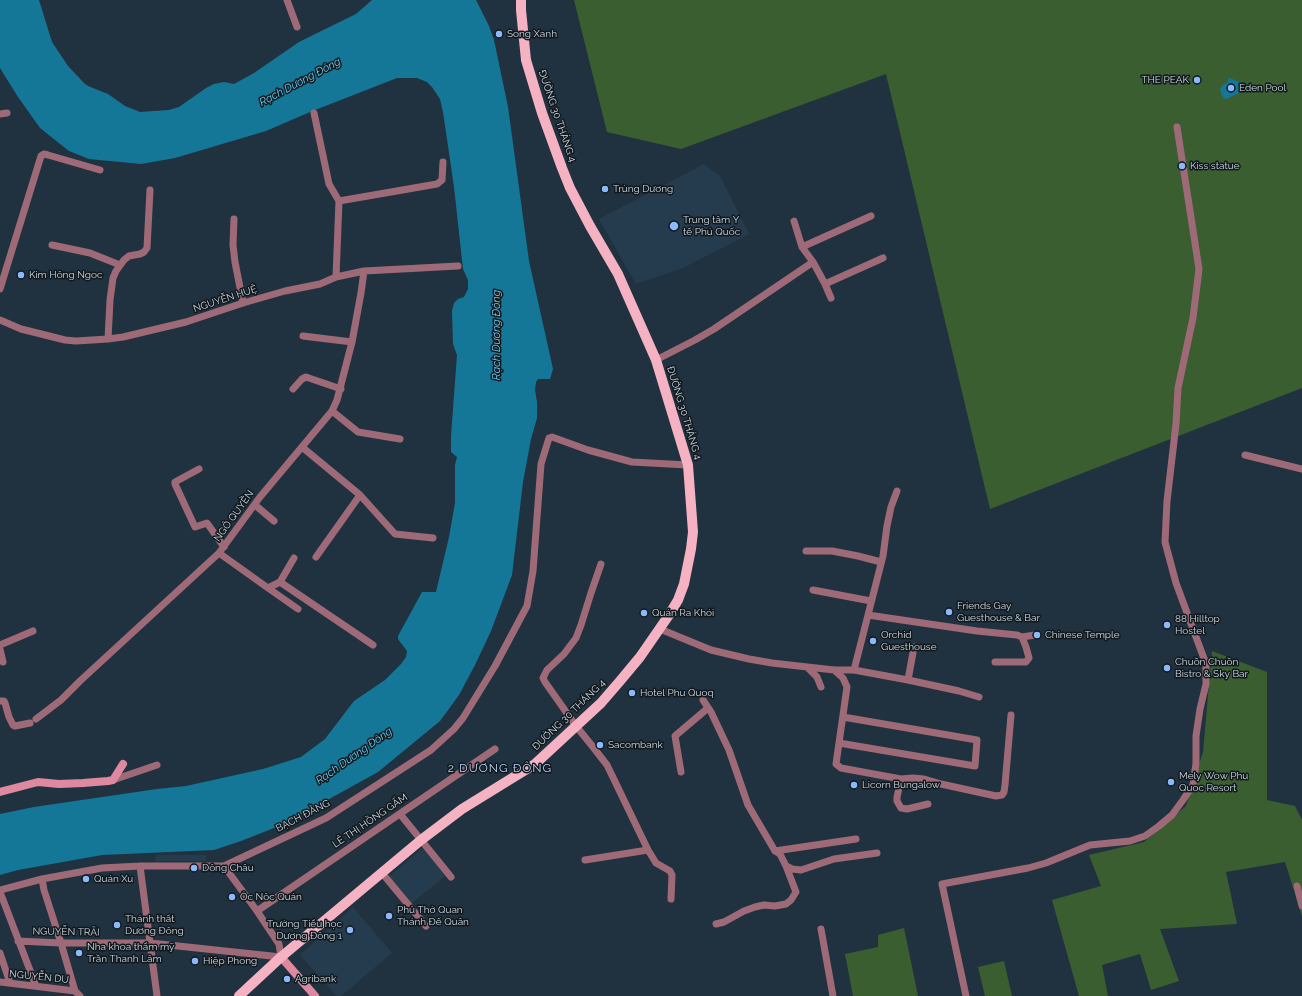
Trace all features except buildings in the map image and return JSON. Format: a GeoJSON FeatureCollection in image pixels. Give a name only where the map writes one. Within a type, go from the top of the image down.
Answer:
{"type":"FeatureCollection","features":[{"type":"Feature","properties":{"kind":"main road","name":"ĐƯỜNG 30 THÁNG 4"},"geometry":{"type":"LineString","coordinates":[[239,996],[281,957],[421,840],[462,809],[535,764],[601,703],[620,681],[660,628],[674,607],[686,579],[693,532],[688,465],[656,360],[618,274],[570,188],[542,113],[526,60],[520,10],[521,0]]}},
{"type":"Feature","properties":{"kind":"street"},"geometry":{"type":"LineString","coordinates":[[287,0],[297,27]]}},
{"type":"Feature","properties":{"kind":"street"},"geometry":{"type":"LineString","coordinates":[[314,113],[329,184],[339,201],[336,277]]}},
{"type":"Feature","properties":{"kind":"street"},"geometry":{"type":"LineString","coordinates":[[966,996],[942,884],[1028,868],[1046,863],[1090,845],[1130,841],[1145,836],[1172,815],[1184,800],[1193,785],[1196,763],[1196,736],[1206,684],[1206,664],[1176,582],[1165,542],[1167,501],[1176,424],[1178,388],[1193,318],[1199,269],[1177,127]]}},
{"type":"Feature","properties":{"kind":"street"},"geometry":{"type":"LineString","coordinates":[[0,289],[41,156],[44,154],[100,170]]}},
{"type":"Feature","properties":{"kind":"street"},"geometry":{"type":"LineString","coordinates":[[339,201],[437,184],[442,180],[443,162]]}},
{"type":"Feature","properties":{"kind":"street"},"geometry":{"type":"LineString","coordinates":[[108,339],[111,289],[114,278],[120,265],[129,256],[140,254],[147,248],[150,190]]}},
{"type":"Feature","properties":{"kind":"street"},"geometry":{"type":"LineString","coordinates":[[802,247],[871,216]]}},
{"type":"Feature","properties":{"kind":"street"},"geometry":{"type":"LineString","coordinates":[[234,219],[233,245],[243,303]]}},
{"type":"Feature","properties":{"kind":"street"},"geometry":{"type":"LineString","coordinates":[[794,221],[802,247],[813,262],[831,298]]}},
{"type":"Feature","properties":{"kind":"street"},"geometry":{"type":"LineString","coordinates":[[52,245],[90,253],[120,265]]}},
{"type":"Feature","properties":{"kind":"street"},"geometry":{"type":"LineString","coordinates":[[825,284],[883,258]]}},
{"type":"Feature","properties":{"kind":"street"},"geometry":{"type":"LineString","coordinates":[[656,360],[714,329],[813,262]]}},
{"type":"Feature","properties":{"kind":"street","name":"NGUYỄN HUỆ"},"geometry":{"type":"LineString","coordinates":[[0,320],[21,329],[65,340],[76,341],[108,339],[123,337],[186,322],[243,303],[285,291],[320,284],[336,277],[364,271],[458,266]]}},
{"type":"Feature","properties":{"kind":"street","name":"NGÔ QUYỀN"},"geometry":{"type":"LineString","coordinates":[[0,701],[4,701],[13,725],[15,726],[33,721],[61,700],[222,550],[260,497],[332,411],[337,400],[352,342],[364,271]]}},
{"type":"Feature","properties":{"kind":"street"},"geometry":{"type":"LineString","coordinates":[[303,336],[352,342]]}},
{"type":"Feature","properties":{"kind":"street"},"geometry":{"type":"LineString","coordinates":[[293,389],[302,379],[306,377],[340,389]]}},
{"type":"Feature","properties":{"kind":"street"},"geometry":{"type":"LineString","coordinates":[[332,411],[358,432],[400,439]]}},
{"type":"Feature","properties":{"kind":"street","name":"BẠCH ĐẰNG"},"geometry":{"type":"LineString","coordinates":[[0,891],[42,879],[102,868],[140,866],[224,866],[326,818],[431,750],[454,729],[463,718],[495,666],[527,606],[533,571],[541,464],[549,438],[552,437],[588,450],[632,462],[688,465]]}},
{"type":"Feature","properties":{"kind":"street"},"geometry":{"type":"LineString","coordinates":[[302,447],[360,495],[395,534],[433,538]]}},
{"type":"Feature","properties":{"kind":"street"},"geometry":{"type":"LineString","coordinates":[[1245,455],[1302,469]]}},
{"type":"Feature","properties":{"kind":"street"},"geometry":{"type":"LineString","coordinates":[[199,469],[175,482],[195,527],[207,523],[222,550],[268,588],[298,609]]}},
{"type":"Feature","properties":{"kind":"street"},"geometry":{"type":"LineString","coordinates":[[854,670],[881,562],[887,526],[897,491]]}},
{"type":"Feature","properties":{"kind":"street"},"geometry":{"type":"LineString","coordinates":[[316,557],[360,495]]}},
{"type":"Feature","properties":{"kind":"street"},"geometry":{"type":"LineString","coordinates":[[255,505],[274,520]]}},
{"type":"Feature","properties":{"kind":"street"},"geometry":{"type":"LineString","coordinates":[[806,551],[832,551],[881,562]]}},
{"type":"Feature","properties":{"kind":"street"},"geometry":{"type":"LineString","coordinates":[[268,588],[280,582],[294,558]]}},
{"type":"Feature","properties":{"kind":"street"},"geometry":{"type":"LineString","coordinates":[[601,564],[576,638],[564,654],[547,670],[544,678],[545,682],[576,726],[607,765],[648,850],[656,862],[670,871],[672,875],[670,899]]}},
{"type":"Feature","properties":{"kind":"street"},"geometry":{"type":"LineString","coordinates":[[280,582],[373,645]]}},
{"type":"Feature","properties":{"kind":"street"},"geometry":{"type":"LineString","coordinates":[[813,590],[872,601]]}},
{"type":"Feature","properties":{"kind":"street"},"geometry":{"type":"LineString","coordinates":[[868,615],[977,631],[1017,634],[1022,637],[1028,658],[1026,662],[995,662]]}},
{"type":"Feature","properties":{"kind":"street"},"geometry":{"type":"LineString","coordinates":[[660,628],[711,650],[749,660],[808,668],[854,670],[959,691],[979,697]]}},
{"type":"Feature","properties":{"kind":"street"},"geometry":{"type":"LineString","coordinates":[[0,645],[33,631]]}},
{"type":"Feature","properties":{"kind":"street"},"geometry":{"type":"LineString","coordinates":[[1022,637],[1035,635]]}},
{"type":"Feature","properties":{"kind":"street"},"geometry":{"type":"LineString","coordinates":[[908,680],[914,647]]}},
{"type":"Feature","properties":{"kind":"street"},"geometry":{"type":"LineString","coordinates":[[0,649],[3,662]]}},
{"type":"Feature","properties":{"kind":"street"},"geometry":{"type":"LineString","coordinates":[[808,668],[817,677],[820,688]]}},
{"type":"Feature","properties":{"kind":"street"},"geometry":{"type":"LineString","coordinates":[[834,670],[843,678],[847,687],[836,764],[841,768],[901,779],[924,779],[996,796],[1002,796],[1005,785],[1011,715]]}},
{"type":"Feature","properties":{"kind":"street"},"geometry":{"type":"LineString","coordinates":[[703,700],[720,730],[729,750],[748,805],[775,850],[780,854],[794,884],[796,892],[791,900],[786,904],[755,907],[724,922],[716,924]]}},
{"type":"Feature","properties":{"kind":"street"},"geometry":{"type":"LineString","coordinates":[[681,772],[675,736],[708,708]]}},
{"type":"Feature","properties":{"kind":"street"},"geometry":{"type":"LineString","coordinates":[[839,743],[975,766],[978,740],[843,717]]}},
{"type":"Feature","properties":{"kind":"street","name":"LÊ THỊ HỒNG GẤM"},"geometry":{"type":"LineString","coordinates":[[257,911],[495,749]]}},
{"type":"Feature","properties":{"kind":"street"},"geometry":{"type":"LineString","coordinates":[[113,780],[123,764]]}},
{"type":"Feature","properties":{"kind":"street"},"geometry":{"type":"LineString","coordinates":[[0,792],[38,782],[58,784],[113,780],[157,765]]}},
{"type":"Feature","properties":{"kind":"street"},"geometry":{"type":"LineString","coordinates":[[901,779],[897,797],[897,801],[901,808],[907,810],[928,804]]}},
{"type":"Feature","properties":{"kind":"street"},"geometry":{"type":"LineString","coordinates":[[400,814],[451,877]]}},
{"type":"Feature","properties":{"kind":"street"},"geometry":{"type":"LineString","coordinates":[[775,850],[856,839]]}},
{"type":"Feature","properties":{"kind":"street"},"geometry":{"type":"LineString","coordinates":[[585,860],[648,850]]}},
{"type":"Feature","properties":{"kind":"street"},"geometry":{"type":"LineString","coordinates":[[786,866],[792,869],[801,870],[834,859],[877,853]]}},
{"type":"Feature","properties":{"kind":"street"},"geometry":{"type":"LineString","coordinates":[[140,866],[157,996]]}},
{"type":"Feature","properties":{"kind":"street"},"geometry":{"type":"LineString","coordinates":[[224,866],[279,944],[281,957],[315,996]]}},
{"type":"Feature","properties":{"kind":"street"},"geometry":{"type":"LineString","coordinates":[[382,873],[426,926]]}},
{"type":"Feature","properties":{"kind":"street"},"geometry":{"type":"LineString","coordinates":[[42,879],[44,890],[77,993]]}},
{"type":"Feature","properties":{"kind":"street"},"geometry":{"type":"LineString","coordinates":[[1297,886],[1302,906]]}},
{"type":"Feature","properties":{"kind":"street"},"geometry":{"type":"LineString","coordinates":[[0,891],[36,986]]}},
{"type":"Feature","properties":{"kind":"street"},"geometry":{"type":"LineString","coordinates":[[821,929],[833,996]]}},
{"type":"Feature","properties":{"kind":"street","name":"NGUYỄN TRÃI"},"geometry":{"type":"LineString","coordinates":[[18,941],[61,943],[150,943],[281,957]]}},
{"type":"Feature","properties":{"kind":"street"},"geometry":{"type":"LineString","coordinates":[[0,953],[10,984]]}},
{"type":"Feature","properties":{"kind":"street","name":"NGUYỄN DU"},"geometry":{"type":"LineString","coordinates":[[0,982],[77,993]]}},
{"type":"Feature","properties":{"kind":"shaded area","name":"Trung tâm Y tế Phú Quốc"},"geometry":{"type":"Polygon","coordinates":[[[704,164],[720,176],[749,234],[683,268],[636,284],[599,219],[704,164]]]}},
{"type":"Feature","properties":{"kind":"shaded area"},"geometry":{"type":"Polygon","coordinates":[[[424,847],[446,875],[410,905],[387,878],[424,847]]]}},
{"type":"Feature","properties":{"kind":"shaded area"},"geometry":{"type":"Polygon","coordinates":[[[156,855],[206,855],[206,861],[155,861],[156,855]]]}},
{"type":"Feature","properties":{"kind":"shaded area","name":"Trường Tiểu học Dương Đông 1"},"geometry":{"type":"Polygon","coordinates":[[[353,907],[392,953],[341,996],[337,996],[300,955],[353,907]]]}},
{"type":"Feature","properties":{"kind":"green space"},"geometry":{"type":"Polygon","coordinates":[[[574,0],[1302,0],[1302,388],[990,509],[886,74],[681,149],[607,132],[574,0]]]}},
{"type":"Feature","properties":{"kind":"green space"},"geometry":{"type":"Polygon","coordinates":[[[1212,651],[1267,672],[1267,800],[1295,806],[1302,820],[1302,916],[1285,862],[1226,872],[1237,924],[1160,929],[1179,981],[1151,990],[1140,954],[1102,965],[1108,996],[1079,996],[1052,900],[1101,886],[1089,855],[1144,842],[1186,806],[1203,752],[1212,651]]]}},
{"type":"Feature","properties":{"kind":"green space"},"geometry":{"type":"Polygon","coordinates":[[[904,928],[918,996],[853,996],[845,954],[878,947],[878,935],[904,928]]]}},
{"type":"Feature","properties":{"kind":"green space"},"geometry":{"type":"Polygon","coordinates":[[[1004,961],[1012,996],[985,996],[978,967],[1004,961]]]}},
{"type":"Feature","properties":{"kind":"water","name":"Rạch Dương Đông"},"geometry":{"type":"Polygon","coordinates":[[[0,0],[39,0],[52,42],[68,66],[88,86],[108,94],[125,106],[140,112],[169,110],[179,107],[214,84],[224,82],[234,84],[254,73],[299,42],[356,14],[372,0],[476,0],[494,40],[508,107],[529,261],[553,369],[550,379],[538,379],[536,382],[535,390],[537,418],[531,439],[523,482],[512,575],[491,631],[475,665],[459,695],[440,721],[378,772],[284,824],[214,850],[102,855],[18,870],[0,875],[0,814],[34,807],[186,786],[263,769],[301,757],[325,739],[354,701],[385,680],[406,657],[407,651],[398,639],[398,636],[422,592],[436,592],[449,537],[455,503],[455,465],[457,457],[451,452],[451,436],[457,355],[453,344],[452,311],[454,303],[458,299],[464,297],[468,289],[468,280],[463,269],[454,187],[440,99],[427,82],[417,78],[397,78],[266,131],[175,158],[141,164],[89,159],[69,151],[40,128],[0,68],[0,0]]]}},
{"type":"Feature","properties":{"kind":"water","name":"Eden Pool"},"geometry":{"type":"Polygon","coordinates":[[[1230,78],[1241,83],[1241,87],[1239,93],[1226,99],[1223,98],[1220,89],[1228,82],[1228,79],[1230,78]]]}},
{"type":"Feature","properties":{"kind":"place","name":"Song Xanh"},"geometry":{"type":"Point","coordinates":[499,34]}},
{"type":"Feature","properties":{"kind":"place","name":"THE PEAK"},"geometry":{"type":"Point","coordinates":[1197,80]}},
{"type":"Feature","properties":{"kind":"place","name":"Eden Pool"},"geometry":{"type":"Point","coordinates":[1231,88]}},
{"type":"Feature","properties":{"kind":"place","name":"Kiss statue"},"geometry":{"type":"Point","coordinates":[1182,166]}},
{"type":"Feature","properties":{"kind":"place","name":"Trùng Dương"},"geometry":{"type":"Point","coordinates":[605,189]}},
{"type":"Feature","properties":{"kind":"place","name":"Trung tâm Y tế Phú Quốc"},"geometry":{"type":"Point","coordinates":[674,226]}},
{"type":"Feature","properties":{"kind":"place","name":"Kim Hông Ngoc"},"geometry":{"type":"Point","coordinates":[21,275]}},
{"type":"Feature","properties":{"kind":"place","name":"Friends Gay Guesthouse & Bar"},"geometry":{"type":"Point","coordinates":[949,612]}},
{"type":"Feature","properties":{"kind":"place","name":"Quán Ra Khói"},"geometry":{"type":"Point","coordinates":[644,613]}},
{"type":"Feature","properties":{"kind":"place","name":"88 Hilltop Hostel"},"geometry":{"type":"Point","coordinates":[1167,625]}},
{"type":"Feature","properties":{"kind":"place","name":"Chinese Temple"},"geometry":{"type":"Point","coordinates":[1037,635]}},
{"type":"Feature","properties":{"kind":"place","name":"Orchid Guesthouse"},"geometry":{"type":"Point","coordinates":[873,641]}},
{"type":"Feature","properties":{"kind":"place","name":"Chuồn Chuồn Bistro & Sky Bar"},"geometry":{"type":"Point","coordinates":[1167,668]}},
{"type":"Feature","properties":{"kind":"place","name":"Hotel Phu Quoq"},"geometry":{"type":"Point","coordinates":[632,693]}},
{"type":"Feature","properties":{"kind":"place","name":"Sacombank"},"geometry":{"type":"Point","coordinates":[600,745]}},
{"type":"Feature","properties":{"kind":"place","name":"Mely Wow Phu Quoc Resort"},"geometry":{"type":"Point","coordinates":[1171,782]}},
{"type":"Feature","properties":{"kind":"place","name":"Licorn Bungalow"},"geometry":{"type":"Point","coordinates":[854,785]}},
{"type":"Feature","properties":{"kind":"place","name":"Dông Châu"},"geometry":{"type":"Point","coordinates":[194,868]}},
{"type":"Feature","properties":{"kind":"place","name":"Quán Xu"},"geometry":{"type":"Point","coordinates":[86,879]}},
{"type":"Feature","properties":{"kind":"place","name":"Ôc Nôc Quán"},"geometry":{"type":"Point","coordinates":[232,897]}},
{"type":"Feature","properties":{"kind":"place","name":"Phủ Thờ Quan Thánh Đế Quân"},"geometry":{"type":"Point","coordinates":[389,916]}},
{"type":"Feature","properties":{"kind":"place","name":"Thánh thất Dương Đông"},"geometry":{"type":"Point","coordinates":[117,925]}},
{"type":"Feature","properties":{"kind":"place","name":"Trường Tiểu học Dương Đông 1"},"geometry":{"type":"Point","coordinates":[350,930]}},
{"type":"Feature","properties":{"kind":"place","name":"Nha khoa thẩm mỹ Trần Thanh Lâm"},"geometry":{"type":"Point","coordinates":[79,953]}},
{"type":"Feature","properties":{"kind":"place","name":"Hiệp Phong"},"geometry":{"type":"Point","coordinates":[195,961]}},
{"type":"Feature","properties":{"kind":"place","name":"Agribank"},"geometry":{"type":"Point","coordinates":[287,979]}},
{"type":"Feature","properties":{"kind":"district","name":"2 DƯƠNG ĐÔNG"},"geometry":{"type":"Point","coordinates":[500,768]}}]}
